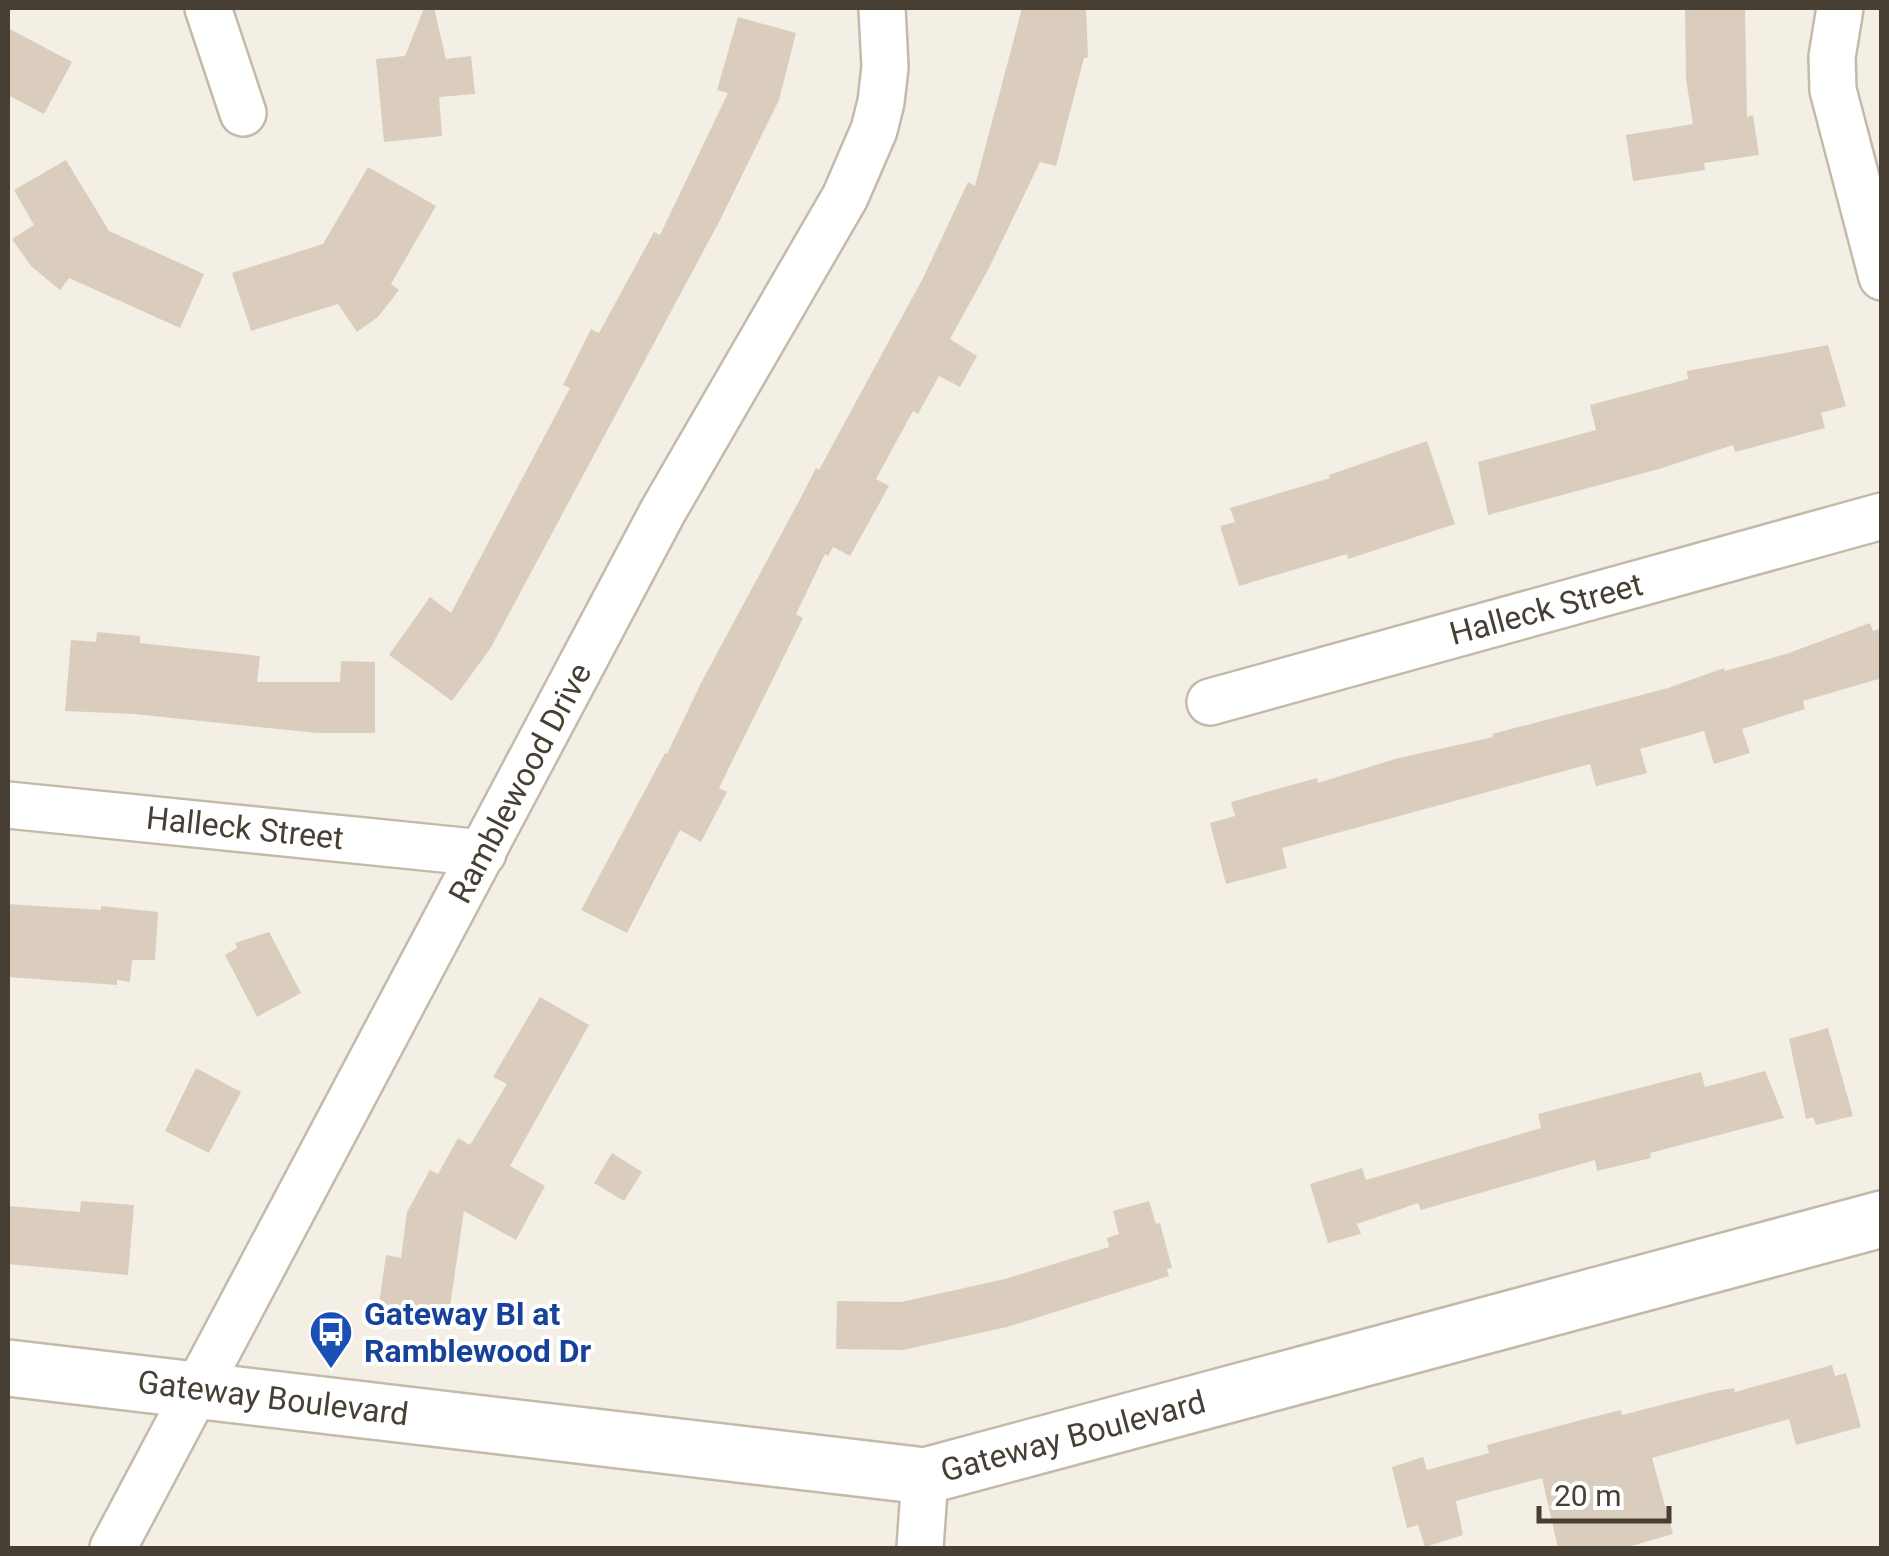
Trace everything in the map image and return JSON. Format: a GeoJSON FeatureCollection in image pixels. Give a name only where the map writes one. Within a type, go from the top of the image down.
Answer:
{"type":"FeatureCollection","features":[{"type":"Feature","properties":{"kind":"street"},"geometry":{"type":"LineString","coordinates":[[208,8],[243,114]]}},
{"type":"Feature","properties":{"kind":"street","name":"Ramblewood Drive"},"geometry":{"type":"LineString","coordinates":[[113,1548],[663,511],[845,198],[874,130],[880,102],[885,67],[882,8]]}},
{"type":"Feature","properties":{"kind":"street"},"geometry":{"type":"LineString","coordinates":[[1840,8],[1832,56],[1833,90],[1882,276]]}},
{"type":"Feature","properties":{"kind":"street","name":"Halleck Street"},"geometry":{"type":"LineString","coordinates":[[1210,702],[1882,516]]}},
{"type":"Feature","properties":{"kind":"street","name":"Halleck Street"},"geometry":{"type":"LineString","coordinates":[[8,804],[483,853]]}},
{"type":"Feature","properties":{"kind":"street","name":"Gateway Boulevard"},"geometry":{"type":"LineString","coordinates":[[8,1368],[925,1476],[1882,1218]]}},
{"type":"Feature","properties":{"kind":"street"},"geometry":{"type":"LineString","coordinates":[[920,1548],[925,1476]]}},
{"type":"Feature","properties":{"kind":"building"},"geometry":{"type":"Polygon","coordinates":[[[424,8],[434,8],[446,59],[471,56],[475,94],[439,97],[442,136],[384,142],[376,59],[405,56],[424,8]]]}},
{"type":"Feature","properties":{"kind":"building"},"geometry":{"type":"Polygon","coordinates":[[[1022,8],[1086,8],[1088,57],[1084,58],[1056,166],[1040,162],[950,339],[977,356],[960,387],[939,376],[918,414],[913,411],[876,479],[889,486],[850,556],[833,547],[828,556],[825,554],[796,614],[803,618],[719,788],[727,792],[701,842],[680,830],[627,933],[581,910],[816,468],[819,470],[923,278],[968,182],[975,186],[1022,8]]]}},
{"type":"Feature","properties":{"kind":"building"},"geometry":{"type":"Polygon","coordinates":[[[1685,8],[1745,8],[1747,117],[1753,115],[1759,155],[1704,163],[1705,170],[1633,181],[1626,135],[1693,124],[1686,79],[1685,8]]]}},
{"type":"Feature","properties":{"kind":"building"},"geometry":{"type":"Polygon","coordinates":[[[738,17],[796,33],[779,100],[719,222],[490,649],[452,701],[389,655],[430,597],[451,613],[570,388],[563,385],[591,329],[599,333],[654,232],[660,235],[728,93],[717,90],[738,17]]]}},
{"type":"Feature","properties":{"kind":"building"},"geometry":{"type":"Polygon","coordinates":[[[8,28],[72,62],[44,114],[8,95],[8,28]]]}},
{"type":"Feature","properties":{"kind":"building"},"geometry":{"type":"Polygon","coordinates":[[[66,160],[109,231],[204,274],[180,328],[69,278],[60,290],[31,266],[12,239],[34,225],[14,190],[66,160]]]}},
{"type":"Feature","properties":{"kind":"building"},"geometry":{"type":"Polygon","coordinates":[[[368,167],[436,206],[391,284],[399,290],[378,317],[357,332],[338,304],[251,331],[232,273],[323,244],[368,167]]]}},
{"type":"Feature","properties":{"kind":"building"},"geometry":{"type":"Polygon","coordinates":[[[1828,345],[1846,406],[1821,413],[1825,428],[1735,452],[1733,445],[1488,515],[1478,462],[1596,430],[1590,405],[1688,379],[1687,371],[1828,345]]]}},
{"type":"Feature","properties":{"kind":"building"},"geometry":{"type":"Polygon","coordinates":[[[1427,441],[1455,524],[1348,559],[1347,554],[1239,586],[1220,526],[1235,522],[1230,508],[1330,478],[1329,475],[1427,441]]]}},
{"type":"Feature","properties":{"kind":"building"},"geometry":{"type":"Polygon","coordinates":[[[1870,623],[1873,631],[1882,628],[1882,678],[1803,701],[1805,709],[1742,729],[1750,753],[1714,764],[1704,731],[1640,749],[1647,773],[1596,786],[1590,764],[1282,848],[1287,868],[1226,884],[1210,823],[1235,816],[1231,802],[1317,778],[1318,783],[1668,688],[1724,668],[1725,671],[1786,654],[1870,623]]]}},
{"type":"Feature","properties":{"kind":"building"},"geometry":{"type":"Polygon","coordinates":[[[97,632],[140,636],[140,643],[260,656],[257,682],[340,682],[341,661],[375,662],[375,733],[317,733],[134,714],[65,711],[71,640],[96,642],[97,632]]]}},
{"type":"Feature","properties":{"kind":"building"},"geometry":{"type":"Polygon","coordinates":[[[8,904],[158,912],[155,960],[132,960],[130,982],[117,980],[117,985],[8,977],[8,904]]]}},
{"type":"Feature","properties":{"kind":"building"},"geometry":{"type":"Polygon","coordinates":[[[269,932],[301,993],[257,1017],[225,955],[237,948],[235,943],[269,932]]]}},
{"type":"Feature","properties":{"kind":"building"},"geometry":{"type":"Polygon","coordinates":[[[540,997],[589,1025],[510,1166],[545,1186],[516,1240],[464,1211],[449,1313],[379,1304],[386,1255],[401,1258],[407,1212],[430,1170],[438,1174],[458,1138],[470,1145],[507,1084],[493,1077],[540,997]]]}},
{"type":"Feature","properties":{"kind":"building"},"geometry":{"type":"Polygon","coordinates":[[[1828,1028],[1853,1116],[1816,1125],[1813,1117],[1806,1119],[1789,1039],[1828,1028]]]}},
{"type":"Feature","properties":{"kind":"building"},"geometry":{"type":"Polygon","coordinates":[[[196,1068],[241,1092],[209,1153],[165,1131],[196,1068]]]}},
{"type":"Feature","properties":{"kind":"building"},"geometry":{"type":"Polygon","coordinates":[[[1765,1071],[1784,1118],[1597,1171],[1595,1160],[1421,1210],[1418,1203],[1357,1224],[1361,1234],[1328,1243],[1310,1184],[1362,1168],[1366,1180],[1541,1128],[1538,1114],[1701,1072],[1705,1087],[1765,1071]]]}},
{"type":"Feature","properties":{"kind":"building"},"geometry":{"type":"Polygon","coordinates":[[[612,1153],[642,1172],[624,1201],[594,1183],[612,1153]]]}},
{"type":"Feature","properties":{"kind":"building"},"geometry":{"type":"Polygon","coordinates":[[[81,1201],[134,1205],[128,1275],[8,1264],[8,1206],[80,1212],[81,1201]]]}},
{"type":"Feature","properties":{"kind":"building"},"geometry":{"type":"Polygon","coordinates":[[[1149,1201],[1156,1224],[1160,1223],[1172,1268],[1167,1269],[1169,1276],[1007,1327],[903,1350],[836,1349],[837,1301],[901,1302],[1005,1279],[1109,1247],[1107,1238],[1119,1234],[1113,1211],[1149,1201]]]}},
{"type":"Feature","properties":{"kind":"building"},"geometry":{"type":"Polygon","coordinates":[[[1832,1365],[1835,1376],[1846,1373],[1861,1427],[1796,1445],[1789,1419],[1652,1458],[1673,1534],[1624,1548],[1558,1548],[1542,1478],[1456,1501],[1463,1535],[1425,1547],[1418,1525],[1407,1528],[1392,1467],[1423,1457],[1427,1470],[1489,1453],[1487,1445],[1581,1420],[1621,1410],[1622,1415],[1716,1391],[1734,1388],[1735,1392],[1832,1365]]]}},
{"type":"Feature","properties":{"kind":"place","name":"Gateway Bl at Ramblewood Dr"},"geometry":{"type":"Point","coordinates":[331,1370]}}]}
